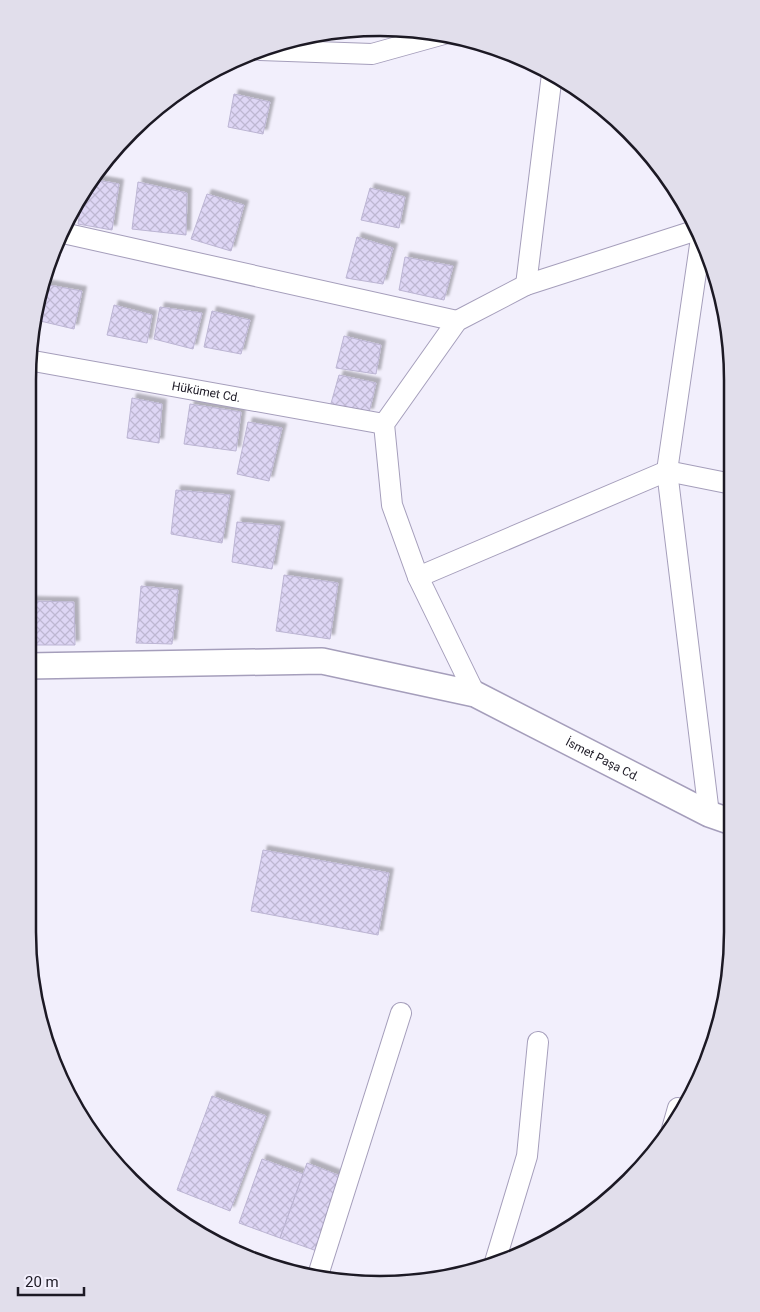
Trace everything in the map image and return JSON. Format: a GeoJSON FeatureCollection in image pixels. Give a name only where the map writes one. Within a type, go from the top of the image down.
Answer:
{"type":"FeatureCollection","features":[{"type":"Feature","properties":{"kind":"street"},"geometry":{"type":"LineString","coordinates":[[281,51],[372,54],[426,39]]}},
{"type":"Feature","properties":{"kind":"street"},"geometry":{"type":"LineString","coordinates":[[526,285],[551,82]]}},
{"type":"Feature","properties":{"kind":"street"},"geometry":{"type":"LineString","coordinates":[[475,694],[418,577],[392,505],[384,424],[457,321],[526,285],[690,232]]}},
{"type":"Feature","properties":{"kind":"street"},"geometry":{"type":"LineString","coordinates":[[69,234],[457,321]]}},
{"type":"Feature","properties":{"kind":"street"},"geometry":{"type":"LineString","coordinates":[[698,249],[667,471],[721,818]]}},
{"type":"Feature","properties":{"kind":"street","name":"Hükümet Cd."},"geometry":{"type":"LineString","coordinates":[[37,362],[384,424]]}},
{"type":"Feature","properties":{"kind":"street"},"geometry":{"type":"LineString","coordinates":[[418,577],[667,471],[724,482]]}},
{"type":"Feature","properties":{"kind":"street","name":"İsmet Paşa Cd."},"geometry":{"type":"LineString","coordinates":[[36,666],[322,661],[475,694],[721,818]]}},
{"type":"Feature","properties":{"kind":"street"},"geometry":{"type":"LineString","coordinates":[[320,1270],[401,1013]]}},
{"type":"Feature","properties":{"kind":"street"},"geometry":{"type":"LineString","coordinates":[[497,1255],[527,1156],[538,1042]]}},
{"type":"Feature","properties":{"kind":"building"},"geometry":{"type":"Polygon","coordinates":[[[234,94],[270,102],[263,134],[228,127],[234,94]]]}},
{"type":"Feature","properties":{"kind":"building"},"geometry":{"type":"Polygon","coordinates":[[[100,181],[119,184],[112,230],[78,224],[82,208],[100,181]]]}},
{"type":"Feature","properties":{"kind":"building"},"geometry":{"type":"Polygon","coordinates":[[[138,182],[187,193],[186,235],[132,229],[138,182]]]}},
{"type":"Feature","properties":{"kind":"building"},"geometry":{"type":"Polygon","coordinates":[[[370,188],[405,197],[399,228],[361,220],[370,188]]]}},
{"type":"Feature","properties":{"kind":"building"},"geometry":{"type":"Polygon","coordinates":[[[207,194],[244,205],[231,251],[191,239],[207,194]]]}},
{"type":"Feature","properties":{"kind":"building"},"geometry":{"type":"Polygon","coordinates":[[[357,237],[393,248],[383,284],[346,278],[357,237]]]}},
{"type":"Feature","properties":{"kind":"building"},"geometry":{"type":"Polygon","coordinates":[[[405,257],[453,266],[444,300],[399,290],[405,257]]]}},
{"type":"Feature","properties":{"kind":"building"},"geometry":{"type":"Polygon","coordinates":[[[50,285],[82,291],[74,329],[41,321],[50,285]]]}},
{"type":"Feature","properties":{"kind":"building"},"geometry":{"type":"Polygon","coordinates":[[[114,305],[152,315],[147,343],[107,335],[114,305]]]}},
{"type":"Feature","properties":{"kind":"building"},"geometry":{"type":"Polygon","coordinates":[[[160,307],[202,313],[193,349],[154,339],[160,307]]]}},
{"type":"Feature","properties":{"kind":"building"},"geometry":{"type":"Polygon","coordinates":[[[212,311],[250,320],[241,354],[204,347],[212,311]]]}},
{"type":"Feature","properties":{"kind":"building"},"geometry":{"type":"Polygon","coordinates":[[[344,336],[381,345],[376,374],[336,368],[344,336]]]}},
{"type":"Feature","properties":{"kind":"building"},"geometry":{"type":"Polygon","coordinates":[[[339,375],[376,383],[369,413],[330,407],[339,375]]]}},
{"type":"Feature","properties":{"kind":"building"},"geometry":{"type":"Polygon","coordinates":[[[132,398],[162,404],[159,443],[127,438],[132,398]]]}},
{"type":"Feature","properties":{"kind":"building"},"geometry":{"type":"Polygon","coordinates":[[[190,404],[241,412],[236,451],[184,444],[190,404]]]}},
{"type":"Feature","properties":{"kind":"building"},"geometry":{"type":"Polygon","coordinates":[[[248,422],[282,428],[269,481],[237,474],[248,422]]]}},
{"type":"Feature","properties":{"kind":"building"},"geometry":{"type":"Polygon","coordinates":[[[176,490],[230,495],[222,543],[171,534],[176,490]]]}},
{"type":"Feature","properties":{"kind":"building"},"geometry":{"type":"Polygon","coordinates":[[[237,522],[280,526],[272,569],[232,562],[237,522]]]}},
{"type":"Feature","properties":{"kind":"building"},"geometry":{"type":"Polygon","coordinates":[[[284,575],[338,583],[330,639],[276,631],[284,575]]]}},
{"type":"Feature","properties":{"kind":"building"},"geometry":{"type":"Polygon","coordinates":[[[141,586],[178,590],[172,644],[136,643],[141,586]]]}},
{"type":"Feature","properties":{"kind":"building"},"geometry":{"type":"Polygon","coordinates":[[[36,601],[74,602],[75,645],[36,645],[36,601]]]}},
{"type":"Feature","properties":{"kind":"building"},"geometry":{"type":"Polygon","coordinates":[[[263,850],[389,873],[378,935],[251,911],[263,850]]]}},
{"type":"Feature","properties":{"kind":"building"},"geometry":{"type":"Polygon","coordinates":[[[212,1096],[266,1116],[230,1211],[177,1190],[212,1096]]]}},
{"type":"Feature","properties":{"kind":"building"},"geometry":{"type":"Polygon","coordinates":[[[262,1159],[303,1174],[280,1238],[239,1223],[262,1159]]]}},
{"type":"Feature","properties":{"kind":"building"},"geometry":{"type":"Polygon","coordinates":[[[307,1163],[343,1177],[317,1251],[280,1238],[307,1163]]]}}]}
